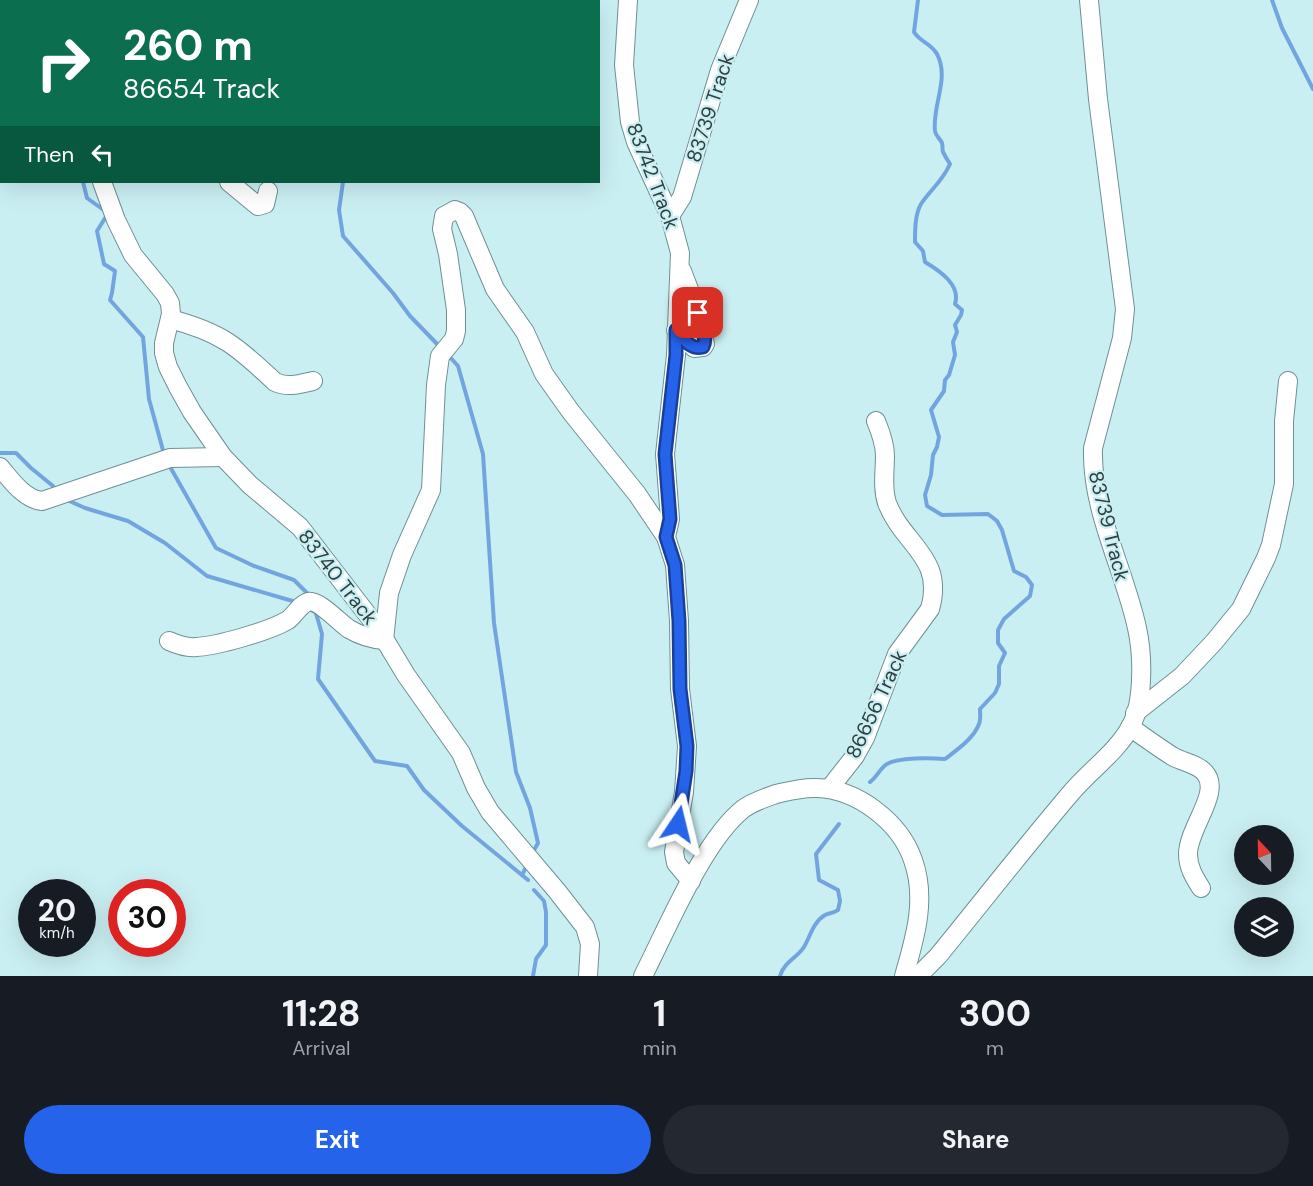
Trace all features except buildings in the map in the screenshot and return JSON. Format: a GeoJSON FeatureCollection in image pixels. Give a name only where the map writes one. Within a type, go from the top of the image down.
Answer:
{"type":"FeatureCollection","features":[{"type":"Feature","properties":{"kind":"street","name":"83742 Track"},"geometry":{"type":"LineString","coordinates":[[628,0],[624,65],[630,122],[636,142],[677,235],[680,266],[676,355],[665,454],[670,519],[666,537],[675,565],[680,689],[687,746],[685,781],[674,852],[676,863],[692,881]]}},
{"type":"Feature","properties":{"kind":"street","name":"83739 Track"},"geometry":{"type":"LineString","coordinates":[[670,216],[682,197],[720,70],[749,0]]}},
{"type":"Feature","properties":{"kind":"street","name":"83739 Track"},"geometry":{"type":"LineString","coordinates":[[1089,0],[1098,99],[1125,309],[1122,338],[1092,448],[1092,465],[1110,540],[1137,628],[1141,663],[1140,685],[1133,720]]}},
{"type":"Feature","properties":{"kind":"street","name":"83740 Track"},"geometry":{"type":"LineString","coordinates":[[102,183],[125,242],[170,303],[171,319],[164,343],[168,367],[192,412],[223,457],[250,485],[300,527],[357,599],[461,753],[479,794],[490,812],[585,927],[590,944],[588,976]]}},
{"type":"Feature","properties":{"kind":"street"},"geometry":{"type":"LineString","coordinates":[[230,183],[258,206],[265,204],[268,191]]}},
{"type":"Feature","properties":{"kind":"street"},"geometry":{"type":"LineString","coordinates":[[169,641],[179,646],[194,648],[227,642],[282,623],[310,601],[364,637],[384,640],[389,593],[402,555],[431,490],[436,385],[440,356],[454,339],[456,331],[456,310],[441,222],[444,216],[455,210],[464,216],[495,289],[525,332],[544,374],[571,412],[637,494],[666,537]]}},
{"type":"Feature","properties":{"kind":"street"},"geometry":{"type":"LineString","coordinates":[[676,330],[694,348],[703,347],[705,344],[698,313],[680,266]]}},
{"type":"Feature","properties":{"kind":"street"},"geometry":{"type":"LineString","coordinates":[[171,319],[212,332],[232,344],[275,382],[282,385],[296,385],[313,381]]}},
{"type":"Feature","properties":{"kind":"street"},"geometry":{"type":"LineString","coordinates":[[918,976],[938,956],[1133,720],[1182,676],[1241,609],[1271,545],[1284,484],[1284,421],[1288,381]]}},
{"type":"Feature","properties":{"kind":"street","name":"86656 Track"},"geometry":{"type":"LineString","coordinates":[[829,789],[855,756],[877,710],[897,654],[930,609],[933,600],[934,581],[930,566],[893,515],[886,497],[885,448],[876,421]]}},
{"type":"Feature","properties":{"kind":"street"},"geometry":{"type":"LineString","coordinates":[[0,467],[34,501],[42,501],[171,458],[223,457]]}},
{"type":"Feature","properties":{"kind":"street"},"geometry":{"type":"LineString","coordinates":[[1133,720],[1172,756],[1201,769],[1209,779],[1210,795],[1196,824],[1188,853],[1192,874],[1201,888]]}},
{"type":"Feature","properties":{"kind":"street"},"geometry":{"type":"LineString","coordinates":[[643,976],[692,881],[722,833],[745,808],[770,796],[791,790],[816,788],[829,789],[855,798],[887,820],[905,842],[914,861],[919,890],[919,916],[904,976]]}},
{"type":"Feature","properties":{"kind":"waterway"},"geometry":{"type":"LineString","coordinates":[[870,782],[885,765],[892,762],[915,758],[945,759],[973,734],[980,722],[980,709],[995,693],[999,684],[999,666],[1005,653],[998,643],[998,630],[1004,619],[1030,596],[1032,585],[1026,577],[1014,571],[1002,530],[997,521],[988,514],[942,515],[927,506],[925,495],[939,437],[931,410],[944,391],[945,380],[949,375],[955,355],[953,342],[957,332],[955,325],[962,310],[955,304],[955,291],[948,279],[925,262],[923,251],[915,242],[919,208],[944,176],[950,164],[935,131],[942,73],[941,63],[935,50],[914,32],[918,0]]}},
{"type":"Feature","properties":{"kind":"waterway"},"geometry":{"type":"LineString","coordinates":[[1272,0],[1282,28],[1313,89]]}},
{"type":"Feature","properties":{"kind":"waterway"},"geometry":{"type":"LineString","coordinates":[[83,183],[87,198],[107,215],[97,231],[104,264],[115,271],[110,300],[143,337],[149,399],[164,454]]}},
{"type":"Feature","properties":{"kind":"waterway"},"geometry":{"type":"LineString","coordinates":[[343,183],[339,210],[343,236],[410,316],[440,347]]}},
{"type":"Feature","properties":{"kind":"waterway"},"geometry":{"type":"LineString","coordinates":[[448,355],[458,366],[483,454],[494,623],[516,772],[530,808],[538,843],[533,852]]}},
{"type":"Feature","properties":{"kind":"waterway"},"geometry":{"type":"LineString","coordinates":[[0,453],[16,453],[53,486]]}},
{"type":"Feature","properties":{"kind":"waterway"},"geometry":{"type":"LineString","coordinates":[[169,465],[216,548],[254,566],[294,580],[310,596]]}},
{"type":"Feature","properties":{"kind":"waterway"},"geometry":{"type":"LineString","coordinates":[[65,499],[85,508],[128,521],[165,543],[207,576],[296,602]]}},
{"type":"Feature","properties":{"kind":"waterway"},"geometry":{"type":"LineString","coordinates":[[315,610],[322,634],[318,679],[375,761],[407,766],[424,790],[462,826],[528,880]]}},
{"type":"Feature","properties":{"kind":"waterway"},"geometry":{"type":"LineString","coordinates":[[780,976],[784,967],[804,947],[821,918],[838,910],[840,901],[838,890],[819,880],[816,854],[839,824]]}},
{"type":"Feature","properties":{"kind":"waterway"},"geometry":{"type":"LineString","coordinates":[[522,875],[527,865]]}},
{"type":"Feature","properties":{"kind":"waterway"},"geometry":{"type":"LineString","coordinates":[[533,976],[536,959],[546,945],[544,901],[534,890]]}},
{"type":"Feature","properties":{"kind":"route"},"geometry":{"type":"LineString","coordinates":[[678,824],[684,792],[687,746],[680,689],[675,565],[666,537],[670,519],[665,454],[676,355],[676,330],[689,345],[694,348],[703,347],[705,337],[698,313]]}}]}
